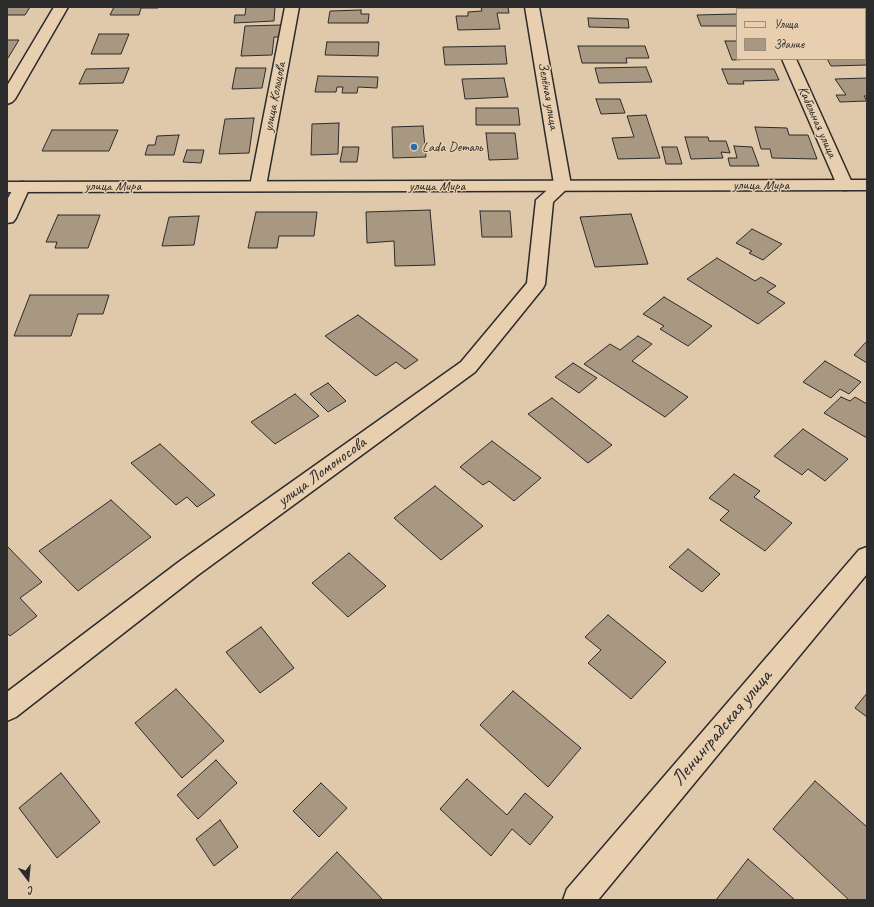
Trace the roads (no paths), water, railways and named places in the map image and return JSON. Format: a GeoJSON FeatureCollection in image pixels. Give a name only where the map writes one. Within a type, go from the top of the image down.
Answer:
{"type":"FeatureCollection","features":[{"type":"Feature","properties":{"kind":"street"},"geometry":{"type":"LineString","coordinates":[[7,99],[61,7]]}},
{"type":"Feature","properties":{"kind":"street","name":"улица Кольцова"},"geometry":{"type":"LineString","coordinates":[[258,186],[292,7]]}},
{"type":"Feature","properties":{"kind":"street","name":"Зелёная улица"},"geometry":{"type":"LineString","coordinates":[[532,7],[563,185]]}},
{"type":"Feature","properties":{"kind":"street","name":"Кабельная улица"},"geometry":{"type":"LineString","coordinates":[[789,60],[845,185]]}},
{"type":"Feature","properties":{"kind":"street","name":"улица Ломоносова"},"geometry":{"type":"LineString","coordinates":[[7,708],[189,568],[468,366],[536,284],[545,200],[563,185]]}},
{"type":"Feature","properties":{"kind":"street","name":"улица Мира"},"geometry":{"type":"LineString","coordinates":[[15,187],[867,185]]}},
{"type":"Feature","properties":{"kind":"street"},"geometry":{"type":"LineString","coordinates":[[7,218],[15,187]]}},
{"type":"Feature","properties":{"kind":"street","name":"Ленинградская улица"},"geometry":{"type":"LineString","coordinates":[[578,900],[867,557]]}},
{"type":"Feature","properties":{"kind":"place","name":"Lada Dеталь"},"geometry":{"type":"Point","coordinates":[414,147]}}]}
